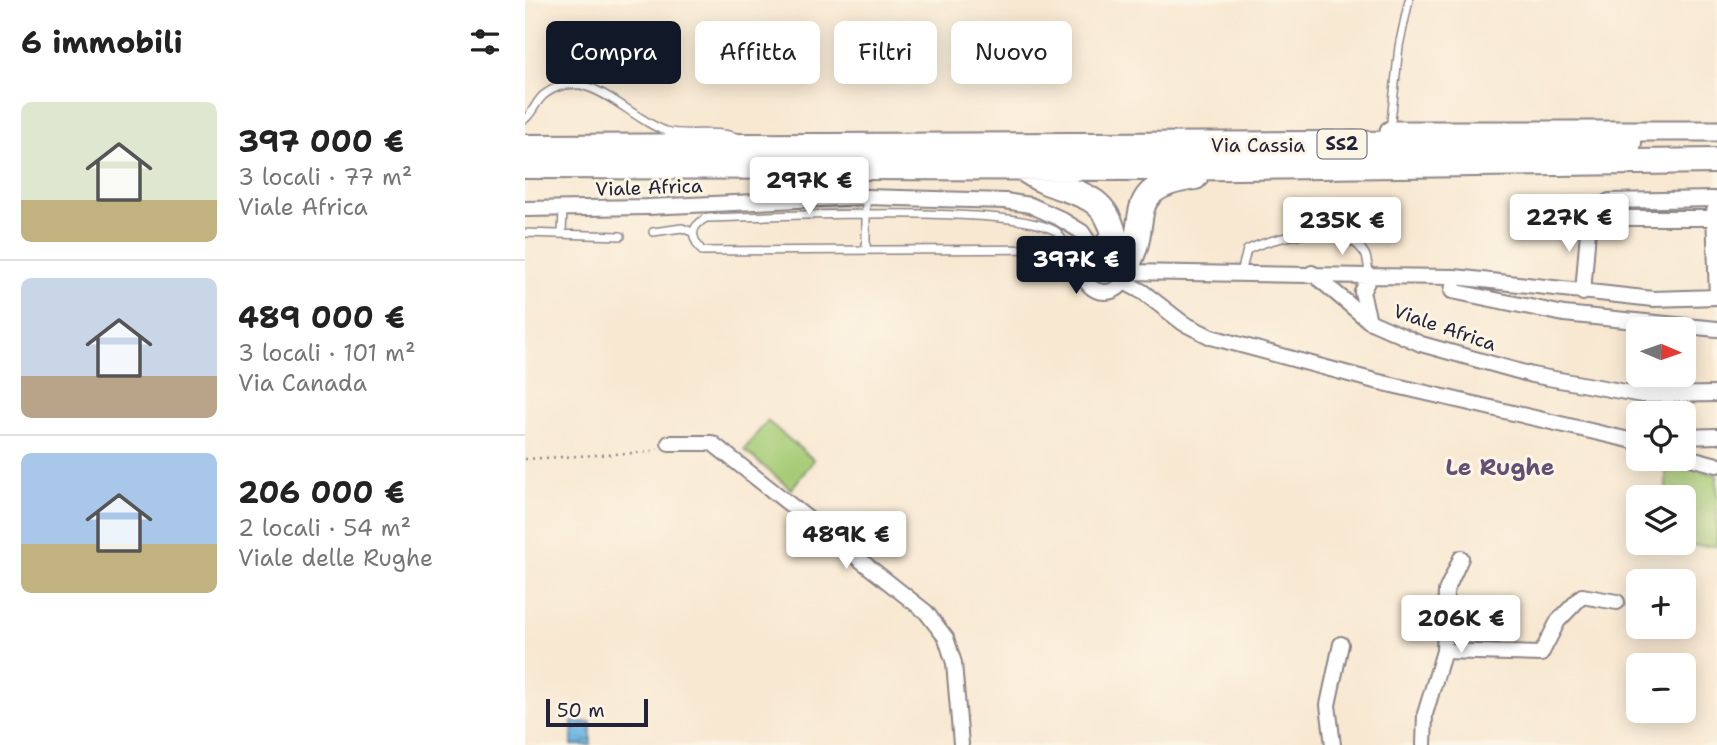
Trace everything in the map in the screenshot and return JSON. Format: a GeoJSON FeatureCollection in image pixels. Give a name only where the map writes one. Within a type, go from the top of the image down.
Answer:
{"type":"FeatureCollection","features":[{"type":"Feature","properties":{"kind":"highway"},"geometry":{"type":"LineString","coordinates":[[1156,145],[1191,132],[1390,131]]}},
{"type":"Feature","properties":{"kind":"highway","name":"Via Cassia"},"geometry":{"type":"LineString","coordinates":[[525,147],[1717,144]]}},
{"type":"Feature","properties":{"kind":"highway","name":"Via Cassia"},"geometry":{"type":"LineString","coordinates":[[525,166],[1022,168],[1717,161]]}},
{"type":"Feature","properties":{"kind":"highway"},"geometry":{"type":"LineString","coordinates":[[1126,273],[1135,253],[1138,215],[1159,186],[1237,166]]}},
{"type":"Feature","properties":{"kind":"highway"},"geometry":{"type":"LineString","coordinates":[[1022,168],[1037,178],[1090,197],[1109,218],[1114,234],[1097,250]]}},
{"type":"Feature","properties":{"kind":"street"},"geometry":{"type":"LineString","coordinates":[[1390,131],[1717,131]]}},
{"type":"Feature","properties":{"kind":"street","name":"Viale Africa"},"geometry":{"type":"LineString","coordinates":[[525,209],[866,197],[1005,201],[1030,205],[1082,232],[1097,250],[1121,254],[1126,273],[1143,292],[1183,323],[1211,337],[1375,381],[1626,439]]}},
{"type":"Feature","properties":{"kind":"street"},"geometry":{"type":"LineString","coordinates":[[1583,292],[1589,218],[1609,201],[1715,199]]}},
{"type":"Feature","properties":{"kind":"street","name":"Viale Africa"},"geometry":{"type":"LineString","coordinates":[[1715,199],[1717,297],[1653,299],[1455,277],[1370,276],[1362,292],[1369,321],[1422,344],[1532,375],[1642,394],[1717,394]]}},
{"type":"Feature","properties":{"kind":"street"},"geometry":{"type":"LineString","coordinates":[[1589,218],[1716,227]]}},
{"type":"Feature","properties":{"kind":"street"},"geometry":{"type":"LineString","coordinates":[[1097,250],[1084,263],[1084,274],[1088,283],[1099,291],[1113,290],[1126,273],[1312,273],[1370,276]]}},
{"type":"Feature","properties":{"kind":"street"},"geometry":{"type":"LineString","coordinates":[[1312,273],[1369,321]]}},
{"type":"Feature","properties":{"kind":"street"},"geometry":{"type":"LineString","coordinates":[[1455,277],[1452,291],[1502,302],[1564,314],[1717,329]]}},
{"type":"Feature","properties":{"kind":"street"},"geometry":{"type":"LineString","coordinates":[[1696,437],[1717,436]]}},
{"type":"Feature","properties":{"kind":"street"},"geometry":{"type":"LineString","coordinates":[[669,443],[712,443],[926,612],[947,638],[954,663],[960,745],[967,745]]}},
{"type":"Feature","properties":{"kind":"street"},"geometry":{"type":"LineString","coordinates":[[1696,460],[1717,466]]}},
{"type":"Feature","properties":{"kind":"street"},"geometry":{"type":"LineString","coordinates":[[1424,745],[1426,714],[1444,651],[1446,591],[1461,558]]}},
{"type":"Feature","properties":{"kind":"street"},"geometry":{"type":"LineString","coordinates":[[1444,651],[1541,654],[1558,621],[1582,596],[1617,603]]}},
{"type":"Feature","properties":{"kind":"street"},"geometry":{"type":"LineString","coordinates":[[1333,745],[1328,705],[1341,644]]}},
{"type":"Feature","properties":{"kind":"lane"},"geometry":{"type":"LineString","coordinates":[[1390,131],[1399,46],[1409,0]]}},
{"type":"Feature","properties":{"kind":"lane"},"geometry":{"type":"LineString","coordinates":[[525,119],[543,95],[559,85],[584,85],[614,99],[634,116],[668,131],[722,132],[760,146]]}},
{"type":"Feature","properties":{"kind":"lane"},"geometry":{"type":"LineString","coordinates":[[866,197],[866,250]]}},
{"type":"Feature","properties":{"kind":"lane"},"geometry":{"type":"LineString","coordinates":[[562,234],[563,209]]}},
{"type":"Feature","properties":{"kind":"lane"},"geometry":{"type":"LineString","coordinates":[[1084,274],[1077,259],[1062,245],[1056,232],[1024,222],[966,215],[706,218],[696,224],[692,232],[702,251],[1062,245],[1097,250]]}},
{"type":"Feature","properties":{"kind":"lane"},"geometry":{"type":"LineString","coordinates":[[653,232],[682,228],[692,232]]}},
{"type":"Feature","properties":{"kind":"lane"},"geometry":{"type":"LineString","coordinates":[[525,233],[621,236]]}},
{"type":"Feature","properties":{"kind":"lane"},"geometry":{"type":"LineString","coordinates":[[1241,274],[1247,250],[1271,238],[1321,234],[1346,239],[1365,254],[1370,276]]}},
{"type":"Feature","properties":{"kind":"path"},"geometry":{"type":"LineString","coordinates":[[525,459],[650,452],[669,443]]}},
{"type":"Feature","properties":{"kind":"green space"},"geometry":{"type":"Polygon","coordinates":[[[767,421],[814,460],[791,489],[744,450],[767,421]]]}},
{"type":"Feature","properties":{"kind":"green space"},"geometry":{"type":"Polygon","coordinates":[[[1696,469],[1717,475],[1717,546],[1696,546],[1696,485],[1666,485],[1666,471],[1696,471],[1696,469]]]}},
{"type":"Feature","properties":{"kind":"water"},"geometry":{"type":"Polygon","coordinates":[[[572,722],[591,722],[591,745],[572,745],[572,722]]]}},
{"type":"Feature","properties":{"kind":"district","name":"Le Rughe"},"geometry":{"type":"Point","coordinates":[1500,467]}}]}
